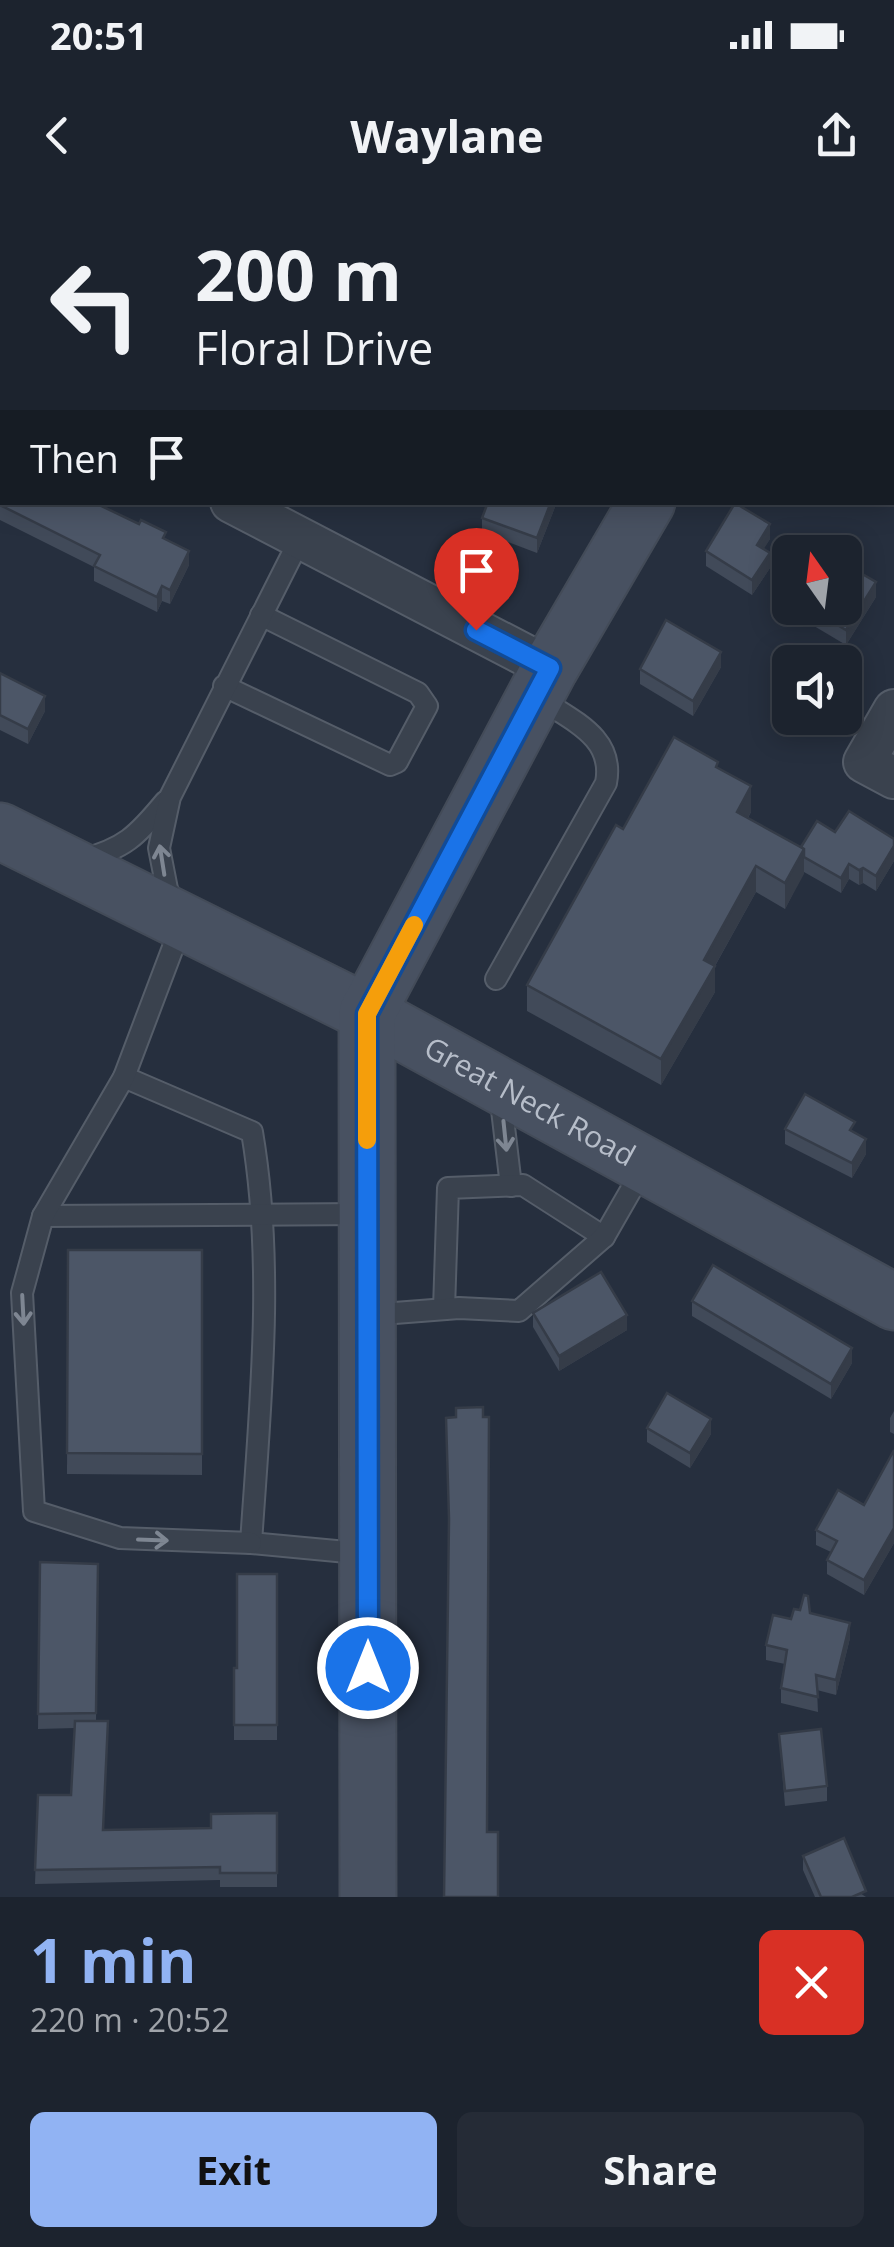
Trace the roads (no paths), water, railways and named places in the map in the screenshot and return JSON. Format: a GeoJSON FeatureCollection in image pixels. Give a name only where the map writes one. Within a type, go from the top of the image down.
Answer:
{"type":"FeatureCollection","features":[{"type":"Feature","properties":{"kind":"street"},"geometry":{"type":"LineString","coordinates":[[237,505],[543,682]]}},
{"type":"Feature","properties":{"kind":"street"},"geometry":{"type":"LineString","coordinates":[[368,1897],[367,1014],[543,682],[645,505]]}},
{"type":"Feature","properties":{"kind":"street"},"geometry":{"type":"LineString","coordinates":[[879,770],[894,710]]}},
{"type":"Feature","properties":{"kind":"street","name":"Great Neck Road"},"geometry":{"type":"LineString","coordinates":[[0,831],[367,1014],[894,1302]]}},
{"type":"Feature","properties":{"kind":"lane"},"geometry":{"type":"LineString","coordinates":[[67,864],[123,847],[137,837],[170,797],[300,539]]}},
{"type":"Feature","properties":{"kind":"lane"},"geometry":{"type":"LineString","coordinates":[[224,686],[390,765],[398,762],[426,706],[418,693],[260,615]]}},
{"type":"Feature","properties":{"kind":"lane"},"geometry":{"type":"LineString","coordinates":[[496,979],[606,784],[610,764],[595,736],[543,682]]}},
{"type":"Feature","properties":{"kind":"lane"},"geometry":{"type":"LineString","coordinates":[[170,797],[159,848],[167,888],[182,921],[124,1078],[43,1216],[22,1293],[34,1511],[120,1538],[251,1543],[368,1554]]}},
{"type":"Feature","properties":{"kind":"lane"},"geometry":{"type":"LineString","coordinates":[[124,1078],[252,1132],[261,1215],[261,1402],[251,1543]]}},
{"type":"Feature","properties":{"kind":"lane"},"geometry":{"type":"LineString","coordinates":[[500,1086],[511,1186]]}},
{"type":"Feature","properties":{"kind":"lane"},"geometry":{"type":"LineString","coordinates":[[368,1315],[444,1309],[519,1311],[604,1237],[645,1166]]}},
{"type":"Feature","properties":{"kind":"lane"},"geometry":{"type":"LineString","coordinates":[[444,1309],[448,1188],[524,1185],[604,1237]]}},
{"type":"Feature","properties":{"kind":"lane"},"geometry":{"type":"LineString","coordinates":[[43,1216],[367,1214]]}}]}
